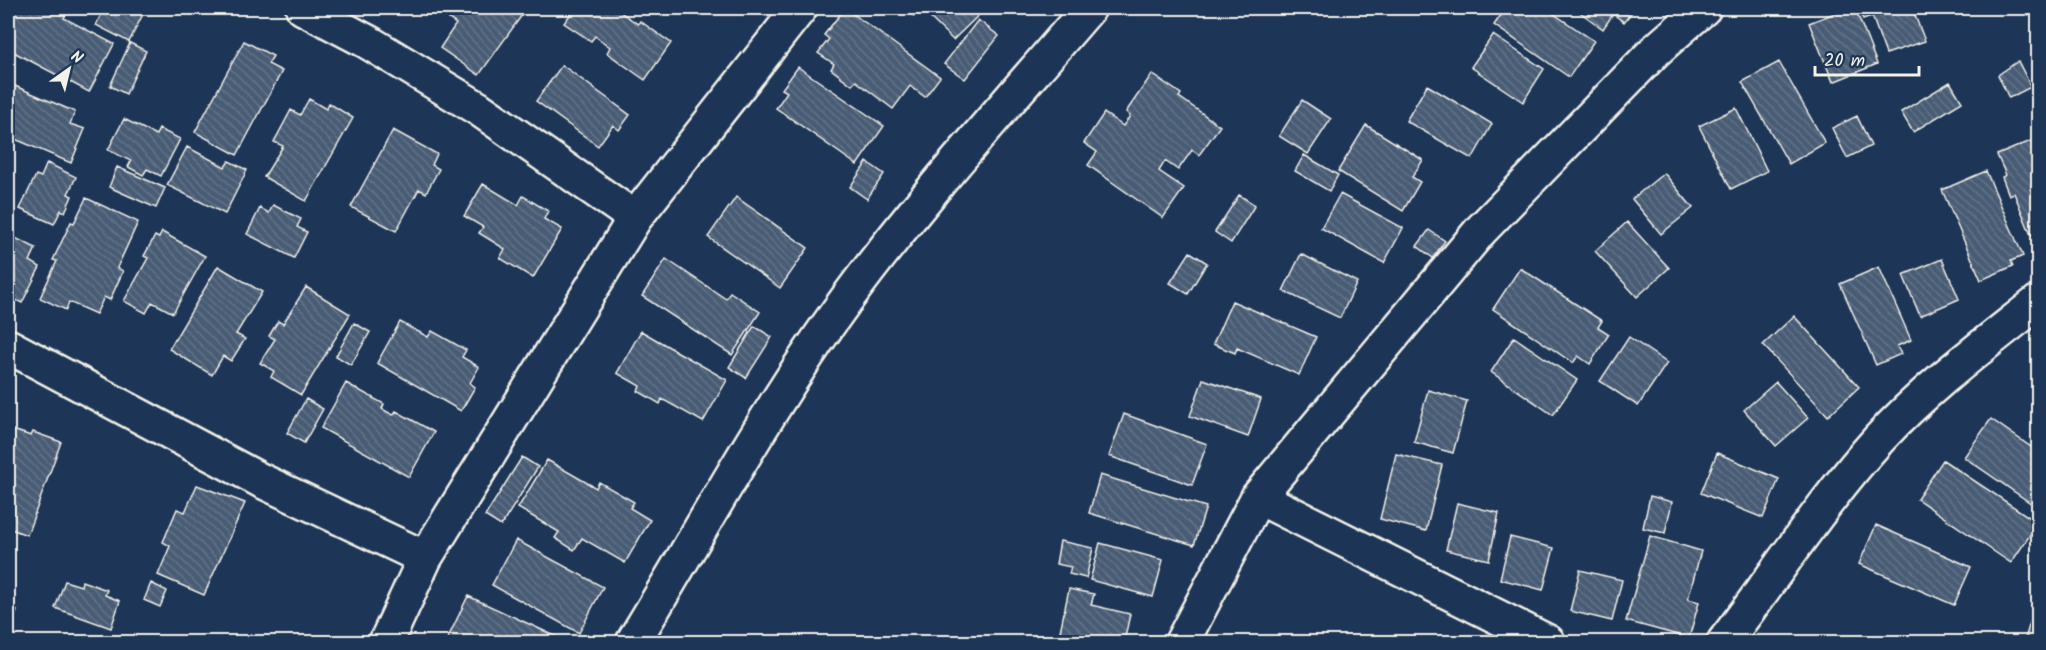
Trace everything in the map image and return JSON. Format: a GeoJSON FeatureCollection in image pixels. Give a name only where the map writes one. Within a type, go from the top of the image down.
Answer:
{"type":"FeatureCollection","features":[{"type":"Feature","properties":{"kind":"street"},"geometry":{"type":"LineString","coordinates":[[303,8],[368,42],[479,109],[635,218]]}},
{"type":"Feature","properties":{"kind":"street"},"geometry":{"type":"LineString","coordinates":[[386,642],[425,558],[635,218],[800,8]]}},
{"type":"Feature","properties":{"kind":"street"},"geometry":{"type":"LineString","coordinates":[[633,642],[794,378],[845,302],[898,231],[1089,8]]}},
{"type":"Feature","properties":{"kind":"street"},"geometry":{"type":"LineString","coordinates":[[1182,642],[1258,497],[1481,230],[1655,51],[1704,8]]}},
{"type":"Feature","properties":{"kind":"street"},"geometry":{"type":"LineString","coordinates":[[1724,642],[1827,503],[1880,438],[1941,381],[2038,302]]}},
{"type":"Feature","properties":{"kind":"street"},"geometry":{"type":"LineString","coordinates":[[8,346],[260,480],[425,558]]}},
{"type":"Feature","properties":{"kind":"street"},"geometry":{"type":"LineString","coordinates":[[1258,497],[1548,642]]}},
{"type":"Feature","properties":{"kind":"building"},"geometry":{"type":"Polygon","coordinates":[[[18,8],[54,8],[66,14],[64,18],[114,44],[89,92],[8,49],[8,28],[18,8]]]}},
{"type":"Feature","properties":{"kind":"building"},"geometry":{"type":"Polygon","coordinates":[[[100,8],[146,8],[129,42],[96,25],[104,9],[100,8]]]}},
{"type":"Feature","properties":{"kind":"building"},"geometry":{"type":"Polygon","coordinates":[[[457,8],[527,8],[479,75],[440,48],[456,24],[449,19],[457,8]]]}},
{"type":"Feature","properties":{"kind":"building"},"geometry":{"type":"Polygon","coordinates":[[[575,8],[621,8],[619,11],[638,24],[640,21],[671,43],[645,80],[607,53],[610,47],[595,36],[591,41],[564,23],[575,8]]]}},
{"type":"Feature","properties":{"kind":"building"},"geometry":{"type":"Polygon","coordinates":[[[845,8],[940,77],[925,97],[910,86],[893,109],[856,81],[852,85],[831,69],[834,64],[818,53],[829,39],[824,35],[845,8]]]}},
{"type":"Feature","properties":{"kind":"building"},"geometry":{"type":"Polygon","coordinates":[[[905,8],[986,8],[953,40],[921,9],[914,16],[905,8]]]}},
{"type":"Feature","properties":{"kind":"building"},"geometry":{"type":"Polygon","coordinates":[[[1506,8],[1545,8],[1594,41],[1569,77],[1494,25],[1506,8]]]}},
{"type":"Feature","properties":{"kind":"building"},"geometry":{"type":"Polygon","coordinates":[[[1579,8],[1635,8],[1624,22],[1613,14],[1603,29],[1577,10],[1579,8]]]}},
{"type":"Feature","properties":{"kind":"building"},"geometry":{"type":"Polygon","coordinates":[[[1848,8],[1855,8],[1877,64],[1833,82],[1809,23],[1848,8]]]}},
{"type":"Feature","properties":{"kind":"building"},"geometry":{"type":"Polygon","coordinates":[[[1858,8],[1912,8],[1925,41],[1886,54],[1872,16],[1863,19],[1858,8]]]}},
{"type":"Feature","properties":{"kind":"building"},"geometry":{"type":"Polygon","coordinates":[[[978,20],[999,36],[965,79],[944,64],[978,20]]]}},
{"type":"Feature","properties":{"kind":"building"},"geometry":{"type":"Polygon","coordinates":[[[1493,35],[1544,69],[1523,102],[1471,67],[1493,35]]]}},
{"type":"Feature","properties":{"kind":"building"},"geometry":{"type":"Polygon","coordinates":[[[244,41],[273,56],[268,64],[282,71],[237,155],[195,132],[244,41]]]}},
{"type":"Feature","properties":{"kind":"building"},"geometry":{"type":"Polygon","coordinates":[[[130,43],[146,51],[126,94],[110,86],[130,43]]]}},
{"type":"Feature","properties":{"kind":"building"},"geometry":{"type":"Polygon","coordinates":[[[2018,61],[2031,87],[2009,98],[1998,75],[2018,61]]]}},
{"type":"Feature","properties":{"kind":"building"},"geometry":{"type":"Polygon","coordinates":[[[1779,62],[1825,143],[1789,164],[1742,82],[1779,62]]]}},
{"type":"Feature","properties":{"kind":"building"},"geometry":{"type":"Polygon","coordinates":[[[562,65],[630,115],[619,130],[613,125],[598,146],[536,101],[562,65]]]}},
{"type":"Feature","properties":{"kind":"building"},"geometry":{"type":"Polygon","coordinates":[[[798,67],[884,126],[857,165],[776,108],[787,92],[782,89],[798,67]]]}},
{"type":"Feature","properties":{"kind":"building"},"geometry":{"type":"Polygon","coordinates":[[[1152,74],[1181,94],[1179,97],[1220,126],[1199,155],[1192,150],[1178,170],[1165,161],[1159,171],[1184,188],[1163,218],[1088,165],[1097,152],[1084,143],[1104,113],[1123,126],[1130,116],[1126,112],[1152,74]]]}},
{"type":"Feature","properties":{"kind":"building"},"geometry":{"type":"Polygon","coordinates":[[[1950,82],[1962,102],[1913,132],[1901,112],[1950,82]]]}},
{"type":"Feature","properties":{"kind":"building"},"geometry":{"type":"Polygon","coordinates":[[[8,83],[75,112],[70,124],[85,129],[71,163],[8,136],[8,83]]]}},
{"type":"Feature","properties":{"kind":"building"},"geometry":{"type":"Polygon","coordinates":[[[1427,85],[1492,124],[1472,159],[1406,121],[1427,85]]]}},
{"type":"Feature","properties":{"kind":"building"},"geometry":{"type":"Polygon","coordinates":[[[309,99],[326,109],[329,103],[353,118],[306,201],[264,177],[283,146],[274,142],[291,110],[300,115],[309,99]]]}},
{"type":"Feature","properties":{"kind":"building"},"geometry":{"type":"Polygon","coordinates":[[[1302,100],[1331,119],[1308,154],[1279,136],[1302,100]]]}},
{"type":"Feature","properties":{"kind":"building"},"geometry":{"type":"Polygon","coordinates":[[[1736,108],[1767,171],[1731,189],[1699,126],[1736,108]]]}},
{"type":"Feature","properties":{"kind":"building"},"geometry":{"type":"Polygon","coordinates":[[[1857,116],[1871,146],[1847,158],[1832,128],[1857,116]]]}},
{"type":"Feature","properties":{"kind":"building"},"geometry":{"type":"Polygon","coordinates":[[[124,119],[156,135],[159,129],[180,139],[161,176],[147,169],[143,175],[128,167],[131,161],[108,150],[124,119]]]}},
{"type":"Feature","properties":{"kind":"building"},"geometry":{"type":"Polygon","coordinates":[[[1366,125],[1423,160],[1412,177],[1420,182],[1403,211],[1338,171],[1366,125]]]}},
{"type":"Feature","properties":{"kind":"building"},"geometry":{"type":"Polygon","coordinates":[[[393,130],[437,154],[432,165],[439,169],[426,193],[419,189],[396,231],[351,207],[393,130]]]}},
{"type":"Feature","properties":{"kind":"building"},"geometry":{"type":"Polygon","coordinates":[[[2038,138],[2038,232],[2031,235],[2014,193],[2009,195],[2002,177],[2006,175],[1997,155],[2038,138]]]}},
{"type":"Feature","properties":{"kind":"building"},"geometry":{"type":"Polygon","coordinates":[[[187,147],[225,167],[229,161],[247,170],[225,214],[167,185],[187,147]]]}},
{"type":"Feature","properties":{"kind":"building"},"geometry":{"type":"Polygon","coordinates":[[[1304,155],[1338,175],[1329,191],[1295,171],[1304,155]]]}},
{"type":"Feature","properties":{"kind":"building"},"geometry":{"type":"Polygon","coordinates":[[[867,162],[884,174],[867,199],[850,187],[867,162]]]}},
{"type":"Feature","properties":{"kind":"building"},"geometry":{"type":"Polygon","coordinates":[[[47,163],[76,177],[68,194],[72,196],[65,212],[61,210],[54,224],[20,209],[36,175],[41,177],[47,163]]]}},
{"type":"Feature","properties":{"kind":"building"},"geometry":{"type":"Polygon","coordinates":[[[117,167],[165,188],[156,208],[109,187],[117,167]]]}},
{"type":"Feature","properties":{"kind":"building"},"geometry":{"type":"Polygon","coordinates":[[[1986,171],[2023,256],[2011,261],[2013,266],[1981,280],[1942,190],[1986,171]]]}},
{"type":"Feature","properties":{"kind":"building"},"geometry":{"type":"Polygon","coordinates":[[[1664,173],[1693,208],[1661,234],[1632,199],[1664,173]]]}},
{"type":"Feature","properties":{"kind":"building"},"geometry":{"type":"Polygon","coordinates":[[[483,184],[518,205],[523,196],[548,211],[544,219],[562,229],[533,278],[500,258],[505,249],[479,233],[483,227],[464,216],[483,184]]]}},
{"type":"Feature","properties":{"kind":"building"},"geometry":{"type":"Polygon","coordinates":[[[1340,194],[1403,228],[1384,263],[1321,228],[1340,194]]]}},
{"type":"Feature","properties":{"kind":"building"},"geometry":{"type":"Polygon","coordinates":[[[1239,195],[1255,205],[1231,243],[1215,232],[1239,195]]]}},
{"type":"Feature","properties":{"kind":"building"},"geometry":{"type":"Polygon","coordinates":[[[736,197],[808,248],[780,288],[708,237],[736,197]]]}},
{"type":"Feature","properties":{"kind":"building"},"geometry":{"type":"Polygon","coordinates":[[[86,198],[138,222],[117,268],[123,271],[110,300],[104,297],[96,314],[69,302],[66,310],[40,298],[57,261],[53,260],[71,222],[74,223],[86,198]]]}},
{"type":"Feature","properties":{"kind":"building"},"geometry":{"type":"Polygon","coordinates":[[[273,205],[301,219],[297,227],[307,232],[294,258],[247,234],[260,208],[269,213],[273,205]]]}},
{"type":"Feature","properties":{"kind":"building"},"geometry":{"type":"Polygon","coordinates":[[[1627,222],[1669,268],[1637,297],[1595,251],[1627,222]]]}},
{"type":"Feature","properties":{"kind":"building"},"geometry":{"type":"Polygon","coordinates":[[[1429,230],[1445,241],[1433,258],[1417,246],[1429,230]]]}},
{"type":"Feature","properties":{"kind":"building"},"geometry":{"type":"Polygon","coordinates":[[[162,232],[205,256],[173,313],[152,302],[146,313],[124,301],[148,258],[144,256],[155,236],[159,238],[162,232]]]}},
{"type":"Feature","properties":{"kind":"building"},"geometry":{"type":"Polygon","coordinates":[[[11,236],[36,248],[30,261],[40,267],[22,303],[8,296],[8,241],[11,236]]]}},
{"type":"Feature","properties":{"kind":"building"},"geometry":{"type":"Polygon","coordinates":[[[1190,252],[1207,263],[1188,294],[1170,283],[1190,252]]]}},
{"type":"Feature","properties":{"kind":"building"},"geometry":{"type":"Polygon","coordinates":[[[1301,254],[1357,282],[1340,318],[1283,291],[1301,254]]]}},
{"type":"Feature","properties":{"kind":"building"},"geometry":{"type":"Polygon","coordinates":[[[666,259],[726,299],[730,292],[760,312],[732,355],[642,296],[666,259]]]}},
{"type":"Feature","properties":{"kind":"building"},"geometry":{"type":"Polygon","coordinates":[[[1942,259],[1959,299],[1920,316],[1903,275],[1942,259]]]}},
{"type":"Feature","properties":{"kind":"building"},"geometry":{"type":"Polygon","coordinates":[[[218,266],[262,292],[236,334],[245,339],[231,361],[223,356],[212,375],[169,349],[218,266]]]}},
{"type":"Feature","properties":{"kind":"building"},"geometry":{"type":"Polygon","coordinates":[[[1879,267],[1911,340],[1897,346],[1901,354],[1876,365],[1840,284],[1879,267]]]}},
{"type":"Feature","properties":{"kind":"building"},"geometry":{"type":"Polygon","coordinates":[[[1520,268],[1602,321],[1598,327],[1609,334],[1590,364],[1578,356],[1573,363],[1493,309],[1520,268]]]}},
{"type":"Feature","properties":{"kind":"building"},"geometry":{"type":"Polygon","coordinates":[[[306,287],[350,314],[301,395],[271,377],[274,371],[260,363],[275,339],[269,336],[278,321],[283,324],[306,287]]]}},
{"type":"Feature","properties":{"kind":"building"},"geometry":{"type":"Polygon","coordinates":[[[1232,301],[1316,337],[1299,375],[1237,348],[1235,353],[1213,344],[1232,301]]]}},
{"type":"Feature","properties":{"kind":"building"},"geometry":{"type":"Polygon","coordinates":[[[1794,316],[1859,387],[1828,416],[1763,345],[1794,316]]]}},
{"type":"Feature","properties":{"kind":"building"},"geometry":{"type":"Polygon","coordinates":[[[400,322],[428,337],[432,331],[466,350],[462,357],[479,367],[470,383],[475,387],[461,411],[377,363],[400,322]]]}},
{"type":"Feature","properties":{"kind":"building"},"geometry":{"type":"Polygon","coordinates":[[[354,323],[370,332],[351,365],[336,356],[354,323]]]}},
{"type":"Feature","properties":{"kind":"building"},"geometry":{"type":"Polygon","coordinates":[[[754,326],[772,337],[746,378],[729,367],[754,326]]]}},
{"type":"Feature","properties":{"kind":"building"},"geometry":{"type":"Polygon","coordinates":[[[641,331],[727,380],[703,422],[662,399],[660,404],[638,391],[640,386],[617,373],[641,331]]]}},
{"type":"Feature","properties":{"kind":"building"},"geometry":{"type":"Polygon","coordinates":[[[1514,337],[1577,380],[1553,415],[1491,372],[1514,337]]]}},
{"type":"Feature","properties":{"kind":"building"},"geometry":{"type":"Polygon","coordinates":[[[1629,337],[1667,363],[1638,406],[1600,381],[1629,337]]]}},
{"type":"Feature","properties":{"kind":"building"},"geometry":{"type":"Polygon","coordinates":[[[1203,379],[1261,399],[1248,437],[1190,416],[1203,379]]]}},
{"type":"Feature","properties":{"kind":"building"},"geometry":{"type":"Polygon","coordinates":[[[1776,382],[1808,418],[1776,446],[1744,410],[1776,382]]]}},
{"type":"Feature","properties":{"kind":"building"},"geometry":{"type":"Polygon","coordinates":[[[346,383],[384,404],[382,409],[393,415],[396,411],[434,432],[409,477],[321,428],[346,383]]]}},
{"type":"Feature","properties":{"kind":"building"},"geometry":{"type":"Polygon","coordinates":[[[1428,390],[1467,401],[1453,453],[1414,442],[1428,390]]]}},
{"type":"Feature","properties":{"kind":"building"},"geometry":{"type":"Polygon","coordinates":[[[306,399],[323,409],[304,443],[287,433],[306,399]]]}},
{"type":"Feature","properties":{"kind":"building"},"geometry":{"type":"Polygon","coordinates":[[[1124,414],[1207,444],[1192,485],[1109,456],[1124,414]]]}},
{"type":"Feature","properties":{"kind":"building"},"geometry":{"type":"Polygon","coordinates":[[[1991,419],[2038,452],[2038,508],[1964,457],[1991,419]]]}},
{"type":"Feature","properties":{"kind":"building"},"geometry":{"type":"Polygon","coordinates":[[[13,430],[31,436],[33,432],[61,442],[27,535],[8,528],[8,444],[13,430]]]}},
{"type":"Feature","properties":{"kind":"building"},"geometry":{"type":"Polygon","coordinates":[[[1717,453],[1779,479],[1763,518],[1701,493],[1717,453]]]}},
{"type":"Feature","properties":{"kind":"building"},"geometry":{"type":"Polygon","coordinates":[[[1396,454],[1442,465],[1426,531],[1380,519],[1396,454]]]}},
{"type":"Feature","properties":{"kind":"building"},"geometry":{"type":"Polygon","coordinates":[[[522,457],[538,467],[501,526],[485,516],[522,457]]]}},
{"type":"Feature","properties":{"kind":"building"},"geometry":{"type":"Polygon","coordinates":[[[547,460],[596,488],[599,482],[634,502],[630,508],[650,520],[625,563],[582,538],[574,550],[555,538],[559,532],[518,508],[547,460]]]}},
{"type":"Feature","properties":{"kind":"building"},"geometry":{"type":"Polygon","coordinates":[[[1943,460],[2038,523],[2011,563],[1917,499],[1943,460]]]}},
{"type":"Feature","properties":{"kind":"building"},"geometry":{"type":"Polygon","coordinates":[[[1100,475],[1206,507],[1194,545],[1089,513],[1100,475]]]}},
{"type":"Feature","properties":{"kind":"building"},"geometry":{"type":"Polygon","coordinates":[[[197,485],[245,503],[204,595],[158,575],[170,546],[163,542],[177,509],[185,512],[197,485]]]}},
{"type":"Feature","properties":{"kind":"building"},"geometry":{"type":"Polygon","coordinates":[[[1650,496],[1672,502],[1665,533],[1643,528],[1650,496]]]}},
{"type":"Feature","properties":{"kind":"building"},"geometry":{"type":"Polygon","coordinates":[[[1457,503],[1499,513],[1489,560],[1446,550],[1457,503]]]}},
{"type":"Feature","properties":{"kind":"building"},"geometry":{"type":"Polygon","coordinates":[[[1876,525],[1971,567],[1954,605],[1859,564],[1876,525]]]}},
{"type":"Feature","properties":{"kind":"building"},"geometry":{"type":"Polygon","coordinates":[[[1650,536],[1701,551],[1688,599],[1699,602],[1689,638],[1626,621],[1650,536]]]}},
{"type":"Feature","properties":{"kind":"building"},"geometry":{"type":"Polygon","coordinates":[[[1510,537],[1554,548],[1543,590],[1500,579],[1510,537]]]}},
{"type":"Feature","properties":{"kind":"building"},"geometry":{"type":"Polygon","coordinates":[[[516,540],[603,587],[579,633],[492,585],[516,540]]]}},
{"type":"Feature","properties":{"kind":"building"},"geometry":{"type":"Polygon","coordinates":[[[1060,541],[1093,548],[1086,578],[1069,574],[1071,567],[1056,564],[1060,541]]]}},
{"type":"Feature","properties":{"kind":"building"},"geometry":{"type":"Polygon","coordinates":[[[1100,543],[1163,560],[1153,597],[1090,580],[1100,543]]]}},
{"type":"Feature","properties":{"kind":"building"},"geometry":{"type":"Polygon","coordinates":[[[1580,570],[1622,580],[1612,621],[1570,611],[1580,570]]]}},
{"type":"Feature","properties":{"kind":"building"},"geometry":{"type":"Polygon","coordinates":[[[65,581],[81,586],[82,581],[107,590],[105,595],[120,601],[111,628],[55,608],[65,581]]]}},
{"type":"Feature","properties":{"kind":"building"},"geometry":{"type":"Polygon","coordinates":[[[151,583],[167,591],[160,607],[144,600],[151,583]]]}},
{"type":"Feature","properties":{"kind":"building"},"geometry":{"type":"Polygon","coordinates":[[[1069,589],[1094,594],[1091,605],[1130,614],[1124,642],[1058,641],[1069,589]]]}},
{"type":"Feature","properties":{"kind":"building"},"geometry":{"type":"Polygon","coordinates":[[[468,596],[568,642],[446,642],[468,596]]]}},
{"type":"Feature","properties":{"kind":"building"},"geometry":{"type":"Polygon","coordinates":[[[8,607],[17,611],[8,634],[8,607]]]}},
{"type":"Feature","properties":{"kind":"building"},"geometry":{"type":"Polygon","coordinates":[[[2034,610],[2038,611],[2038,642],[2024,642],[2034,610]]]}}]}
